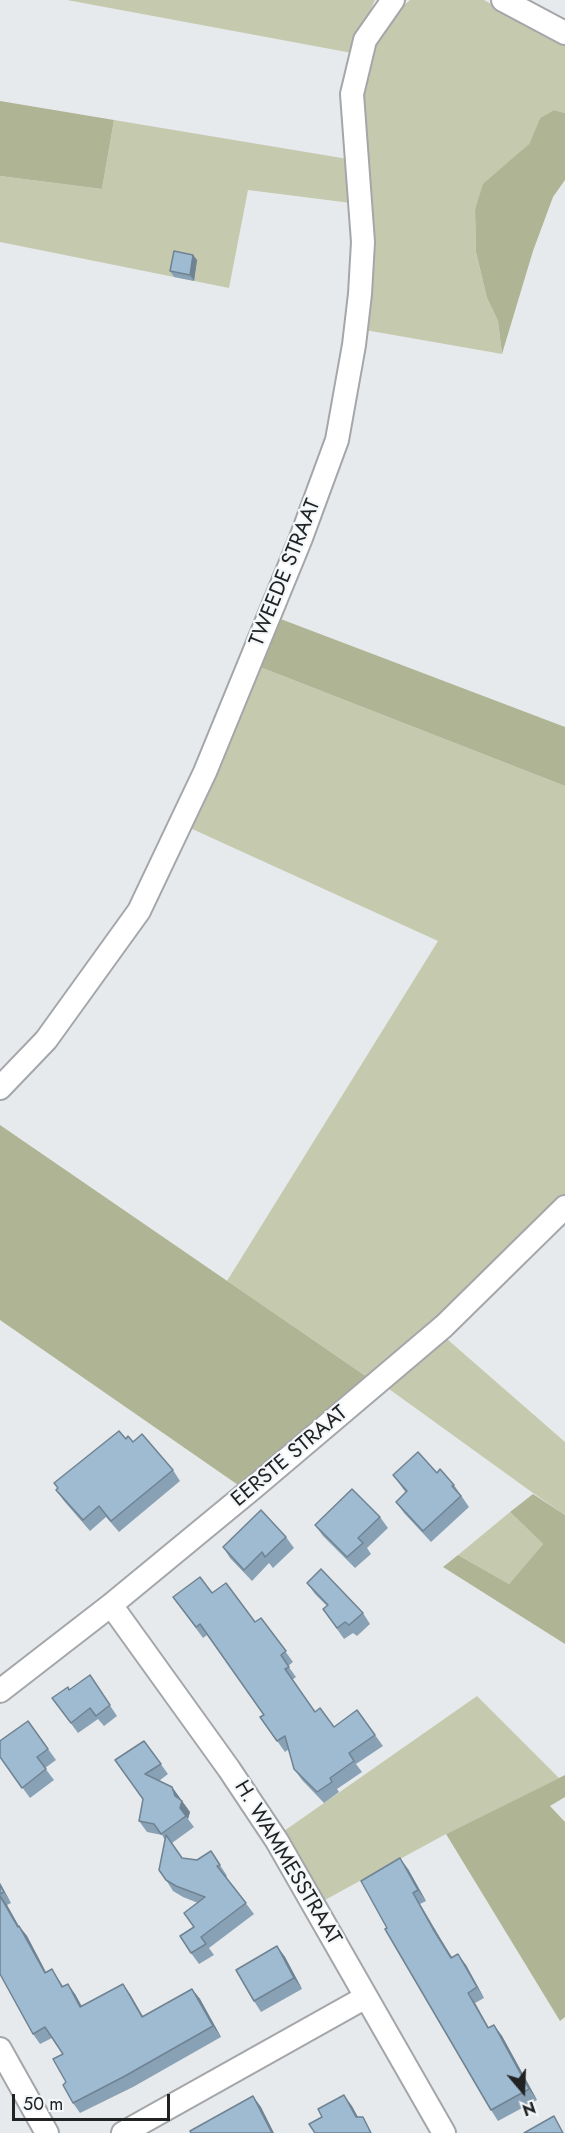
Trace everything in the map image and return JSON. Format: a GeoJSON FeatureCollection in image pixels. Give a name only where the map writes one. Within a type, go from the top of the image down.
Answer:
{"type":"FeatureCollection","features":[{"type":"Feature","properties":{"kind":"street","name":"TWEEDE STRAAT"},"geometry":{"type":"LineString","coordinates":[[0,1088],[46,1040],[139,911],[205,772],[302,538],[337,440],[354,345],[363,242],[352,94],[365,40],[393,0]]}},
{"type":"Feature","properties":{"kind":"street"},"geometry":{"type":"LineString","coordinates":[[503,0],[565,33]]}},
{"type":"Feature","properties":{"kind":"street","name":"EERSTE STRAAT"},"geometry":{"type":"LineString","coordinates":[[0,1691],[111,1605],[254,1488],[444,1326],[565,1207]]}},
{"type":"Feature","properties":{"kind":"street","name":"H. WAMMESSTRAAT"},"geometry":{"type":"LineString","coordinates":[[111,1605],[229,1769],[277,1841],[444,2133]]}},
{"type":"Feature","properties":{"kind":"street"},"geometry":{"type":"LineString","coordinates":[[123,2133],[366,1997]]}},
{"type":"Feature","properties":{"kind":"street"},"geometry":{"type":"LineString","coordinates":[[0,2049],[47,2133]]}},
{"type":"Feature","properties":{"kind":"green space"},"geometry":{"type":"Polygon","coordinates":[[[67,0],[375,0],[352,53],[67,0]]]}},
{"type":"Feature","properties":{"kind":"green space"},"geometry":{"type":"Polygon","coordinates":[[[410,0],[484,0],[565,45],[565,113],[554,110],[540,118],[529,144],[511,161],[475,210],[476,252],[487,298],[498,321],[502,354],[365,330],[375,259],[363,120],[364,87],[372,52],[389,18],[410,0]]]}},
{"type":"Feature","properties":{"kind":"green space"},"geometry":{"type":"Polygon","coordinates":[[[0,101],[114,120],[102,189],[0,176],[0,101]]]}},
{"type":"Feature","properties":{"kind":"green space"},"geometry":{"type":"Polygon","coordinates":[[[554,110],[565,113],[565,180],[553,197],[533,251],[502,354],[498,321],[487,298],[476,252],[475,210],[483,184],[529,144],[540,118],[554,110]]]}},
{"type":"Feature","properties":{"kind":"green space"},"geometry":{"type":"Polygon","coordinates":[[[114,120],[348,159],[351,203],[248,190],[229,288],[0,242],[0,176],[102,189],[114,120]]]}},
{"type":"Feature","properties":{"kind":"green space"},"geometry":{"type":"Polygon","coordinates":[[[278,618],[565,727],[565,786],[260,667],[278,618]]]}},
{"type":"Feature","properties":{"kind":"green space"},"geometry":{"type":"Polygon","coordinates":[[[260,667],[565,786],[565,1199],[370,1379],[227,1281],[438,941],[190,828],[260,667]]]}},
{"type":"Feature","properties":{"kind":"green space"},"geometry":{"type":"Polygon","coordinates":[[[0,1125],[370,1379],[241,1487],[0,1320],[0,1125]]]}},
{"type":"Feature","properties":{"kind":"green space"},"geometry":{"type":"Polygon","coordinates":[[[447,1339],[565,1442],[565,1515],[389,1389],[447,1339]]]}},
{"type":"Feature","properties":{"kind":"green space"},"geometry":{"type":"Polygon","coordinates":[[[533,1494],[565,1515],[565,1644],[443,1567],[458,1555],[509,1584],[543,1544],[510,1512],[533,1494]]]}},
{"type":"Feature","properties":{"kind":"green space"},"geometry":{"type":"Polygon","coordinates":[[[510,1512],[543,1544],[509,1584],[458,1555],[510,1512]]]}},
{"type":"Feature","properties":{"kind":"green space"},"geometry":{"type":"Polygon","coordinates":[[[477,1696],[559,1778],[446,1834],[323,1901],[284,1831],[477,1696]]]}},
{"type":"Feature","properties":{"kind":"green space"},"geometry":{"type":"Polygon","coordinates":[[[565,1775],[565,1797],[550,1806],[565,1822],[565,2017],[560,2021],[446,1834],[565,1775]]]}},
{"type":"Feature","properties":{"kind":"building"},"geometry":{"type":"Polygon","coordinates":[[[174,251],[193,255],[190,275],[170,271],[174,251]]]}},
{"type":"Feature","properties":{"kind":"building"},"geometry":{"type":"Polygon","coordinates":[[[119,1431],[126,1439],[128,1436],[133,1442],[142,1434],[173,1470],[111,1521],[99,1506],[83,1520],[56,1490],[58,1488],[54,1483],[119,1431]]]}},
{"type":"Feature","properties":{"kind":"building"},"geometry":{"type":"Polygon","coordinates":[[[418,1452],[437,1473],[440,1469],[461,1496],[423,1531],[396,1502],[407,1491],[393,1475],[418,1452]]]}},
{"type":"Feature","properties":{"kind":"building"},"geometry":{"type":"Polygon","coordinates":[[[352,1489],[380,1517],[358,1538],[363,1543],[347,1557],[315,1525],[352,1489]]]}},
{"type":"Feature","properties":{"kind":"building"},"geometry":{"type":"Polygon","coordinates":[[[261,1510],[286,1537],[265,1557],[262,1552],[244,1570],[223,1547],[261,1510]]]}},
{"type":"Feature","properties":{"kind":"building"},"geometry":{"type":"Polygon","coordinates":[[[321,1569],[363,1613],[349,1625],[345,1622],[337,1628],[323,1609],[328,1605],[307,1583],[321,1569]]]}},
{"type":"Feature","properties":{"kind":"building"},"geometry":{"type":"Polygon","coordinates":[[[200,1577],[212,1593],[226,1583],[255,1622],[261,1618],[286,1651],[281,1655],[289,1667],[285,1669],[315,1712],[320,1708],[334,1727],[357,1710],[375,1735],[349,1753],[354,1761],[330,1778],[332,1782],[317,1792],[294,1769],[285,1736],[277,1741],[260,1717],[264,1715],[200,1624],[196,1627],[173,1597],[200,1577]]]}},
{"type":"Feature","properties":{"kind":"building"},"geometry":{"type":"Polygon","coordinates":[[[90,1675],[110,1705],[96,1716],[90,1708],[71,1723],[52,1698],[68,1687],[69,1690],[90,1675]]]}},
{"type":"Feature","properties":{"kind":"building"},"geometry":{"type":"Polygon","coordinates":[[[28,1721],[48,1749],[37,1757],[46,1769],[22,1788],[0,1757],[0,1741],[28,1721]]]}},
{"type":"Feature","properties":{"kind":"building"},"geometry":{"type":"Polygon","coordinates":[[[144,1741],[161,1764],[145,1774],[172,1787],[175,1796],[182,1801],[180,1808],[186,1816],[161,1834],[154,1824],[139,1821],[143,1799],[115,1760],[144,1741]]]}},
{"type":"Feature","properties":{"kind":"building"},"geometry":{"type":"Polygon","coordinates":[[[166,1835],[182,1858],[197,1860],[211,1851],[220,1865],[217,1866],[246,1903],[201,1937],[206,1944],[191,1953],[180,1936],[194,1927],[184,1913],[205,1897],[176,1886],[166,1880],[159,1870],[166,1835]]]}},
{"type":"Feature","properties":{"kind":"building"},"geometry":{"type":"Polygon","coordinates":[[[400,1858],[418,1890],[413,1893],[433,1929],[451,1958],[458,1954],[477,1987],[468,1993],[488,2028],[494,2025],[529,2089],[491,2110],[385,1929],[387,1928],[361,1881],[400,1858]]]}},
{"type":"Feature","properties":{"kind":"building"},"geometry":{"type":"Polygon","coordinates":[[[0,1896],[45,1973],[52,1969],[62,1987],[68,1984],[80,2007],[123,1984],[142,2017],[192,1989],[213,2026],[73,2103],[63,2085],[66,2082],[53,2059],[63,2054],[45,2027],[33,2034],[0,1974],[0,1896]]]}},
{"type":"Feature","properties":{"kind":"building"},"geometry":{"type":"Polygon","coordinates":[[[277,1946],[294,1978],[254,2001],[236,1970],[277,1946]]]}},
{"type":"Feature","properties":{"kind":"building"},"geometry":{"type":"Polygon","coordinates":[[[344,2095],[356,2117],[363,2117],[371,2133],[315,2133],[309,2124],[322,2117],[318,2109],[344,2095]]]}},
{"type":"Feature","properties":{"kind":"building"},"geometry":{"type":"Polygon","coordinates":[[[253,2096],[272,2133],[191,2133],[190,2131],[253,2096]]]}},
{"type":"Feature","properties":{"kind":"building"},"geometry":{"type":"Polygon","coordinates":[[[554,2116],[563,2133],[524,2133],[554,2116]]]}}]}
